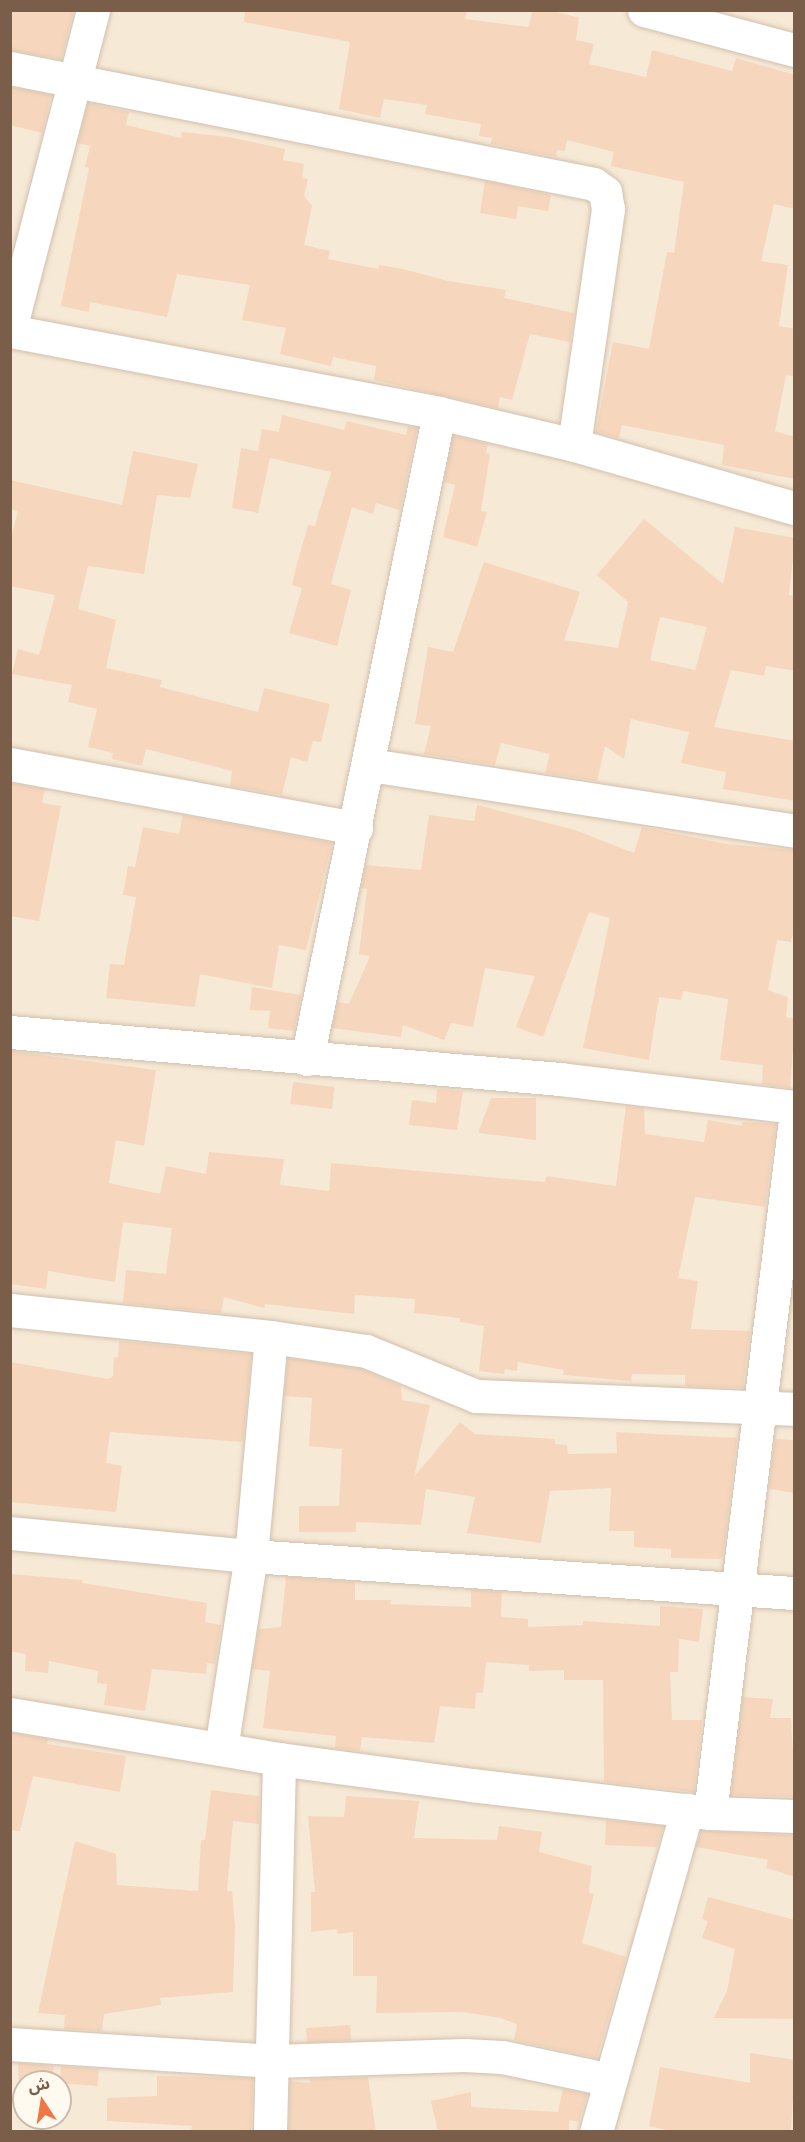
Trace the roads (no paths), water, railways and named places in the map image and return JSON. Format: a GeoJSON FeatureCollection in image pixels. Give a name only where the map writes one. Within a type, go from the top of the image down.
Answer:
{"type":"FeatureCollection","features":[{"type":"Feature","properties":{"kind":"street"},"geometry":{"type":"LineString","coordinates":[[93,10],[10,330],[439,414],[574,445],[795,508]]}},
{"type":"Feature","properties":{"kind":"street"},"geometry":{"type":"LineString","coordinates":[[644,10],[795,50]]}},
{"type":"Feature","properties":{"kind":"street"},"geometry":{"type":"LineString","coordinates":[[10,68],[594,184],[605,192],[609,209],[574,445]]}},
{"type":"Feature","properties":{"kind":"street"},"geometry":{"type":"LineString","coordinates":[[307,1059],[370,765],[439,414]]}},
{"type":"Feature","properties":{"kind":"street"},"geometry":{"type":"LineString","coordinates":[[10,764],[356,828]]}},
{"type":"Feature","properties":{"kind":"street"},"geometry":{"type":"LineString","coordinates":[[370,765],[795,831]]}},
{"type":"Feature","properties":{"kind":"street"},"geometry":{"type":"LineString","coordinates":[[10,1032],[560,1079],[795,1107]]}},
{"type":"Feature","properties":{"kind":"street"},"geometry":{"type":"LineString","coordinates":[[596,2132],[699,1811],[739,1590],[795,1128]]}},
{"type":"Feature","properties":{"kind":"street"},"geometry":{"type":"LineString","coordinates":[[10,1311],[271,1336],[366,1351],[476,1396],[795,1409]]}},
{"type":"Feature","properties":{"kind":"street"},"geometry":{"type":"LineString","coordinates":[[221,1749],[251,1556],[271,1336]]}},
{"type":"Feature","properties":{"kind":"street"},"geometry":{"type":"LineString","coordinates":[[10,1533],[251,1556],[795,1593]]}},
{"type":"Feature","properties":{"kind":"street"},"geometry":{"type":"LineString","coordinates":[[10,1714],[279,1759],[699,1811],[795,1816]]}},
{"type":"Feature","properties":{"kind":"street"},"geometry":{"type":"LineString","coordinates":[[270,2132],[279,1759]]}},
{"type":"Feature","properties":{"kind":"street"},"geometry":{"type":"LineString","coordinates":[[10,2044],[273,2061],[464,2055],[502,2057],[611,2080]]}}]}
